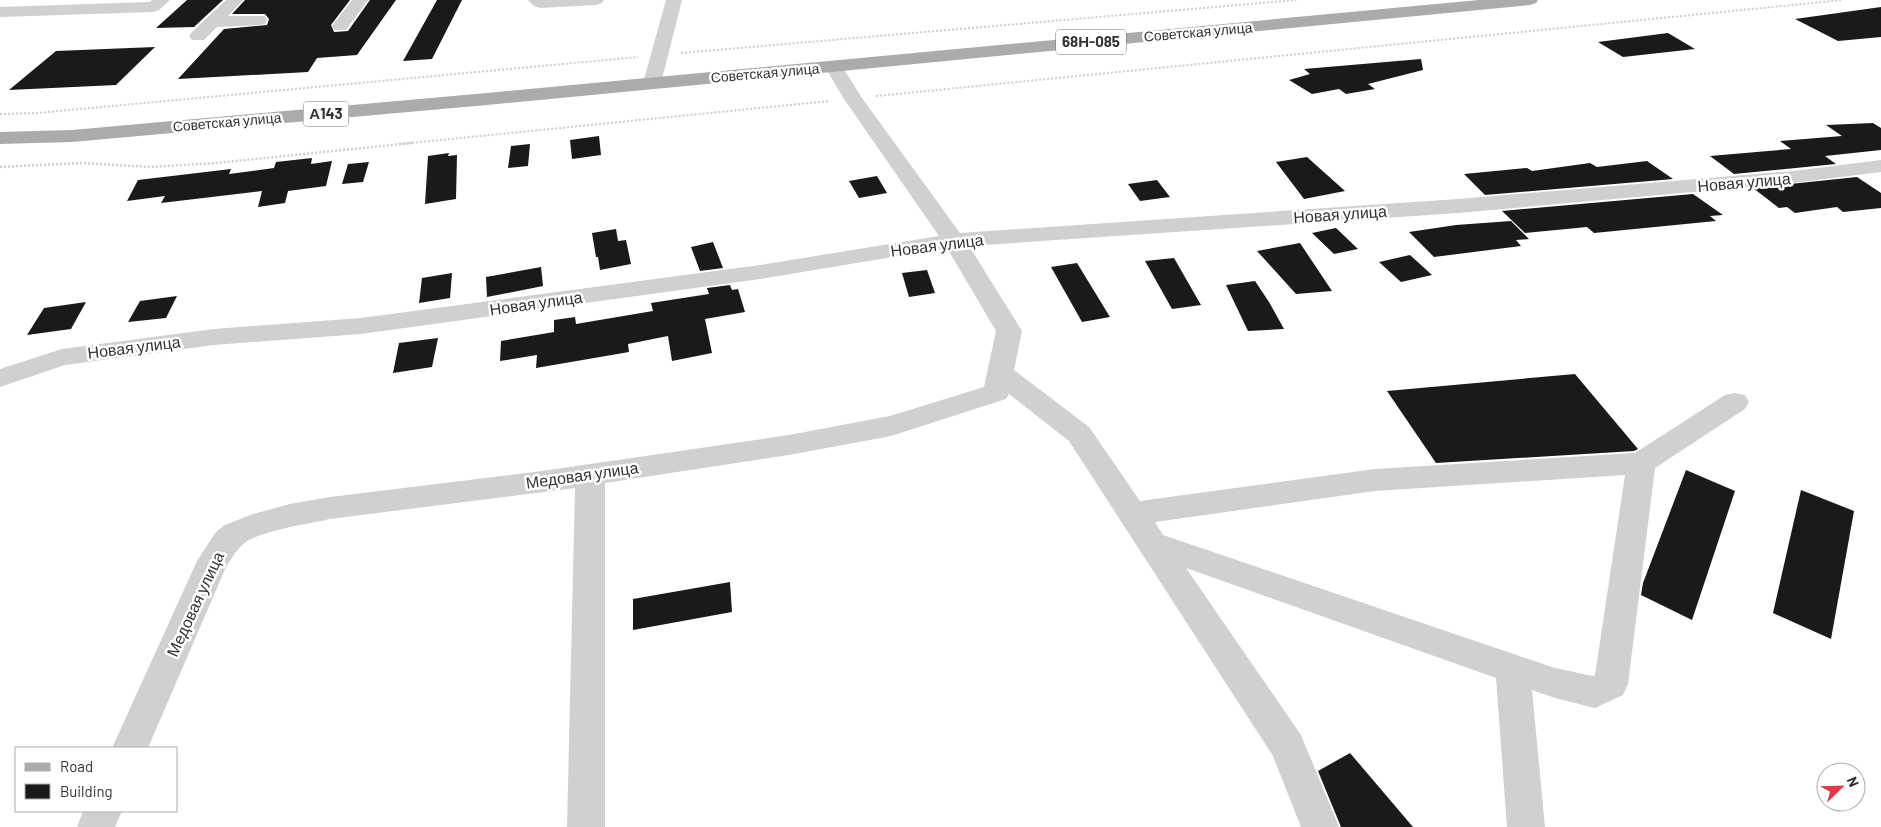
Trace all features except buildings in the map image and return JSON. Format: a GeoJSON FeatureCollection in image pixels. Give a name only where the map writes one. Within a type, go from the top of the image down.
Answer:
{"type":"FeatureCollection","features":[{"type":"Feature","properties":{"kind":"main road","name":"Советская улица"},"geometry":{"type":"LineString","coordinates":[[0,138],[90,134],[834,67],[1530,0]]}},
{"type":"Feature","properties":{"kind":"street"},"geometry":{"type":"LineString","coordinates":[[0,12],[153,7],[162,0]]}},
{"type":"Feature","properties":{"kind":"street"},"geometry":{"type":"LineString","coordinates":[[198,36],[235,0]]}},
{"type":"Feature","properties":{"kind":"street"},"geometry":{"type":"LineString","coordinates":[[340,26],[360,0]]}},
{"type":"Feature","properties":{"kind":"street"},"geometry":{"type":"LineString","coordinates":[[536,0],[540,3],[596,0]]}},
{"type":"Feature","properties":{"kind":"street"},"geometry":{"type":"LineString","coordinates":[[652,83],[674,0]]}},
{"type":"Feature","properties":{"kind":"street"},"geometry":{"type":"LineString","coordinates":[[212,22],[259,20]]}},
{"type":"Feature","properties":{"kind":"street","name":"Медовая улица"},"geometry":{"type":"LineString","coordinates":[[130,747],[212,560],[236,533],[253,526],[330,508],[590,474],[779,446],[891,426],[996,393],[1009,331],[954,240],[853,99],[834,67]]}},
{"type":"Feature","properties":{"kind":"street","name":"Новая улица"},"geometry":{"type":"LineString","coordinates":[[0,378],[62,356],[214,337],[361,326],[567,300],[760,272],[954,240],[1506,202],[1793,177],[1881,166]]}},
{"type":"Feature","properties":{"kind":"street"},"geometry":{"type":"LineString","coordinates":[[1000,373],[1079,434],[1288,747],[1320,827]]}},
{"type":"Feature","properties":{"kind":"street"},"geometry":{"type":"LineString","coordinates":[[1132,514],[1375,480],[1641,464],[1735,402]]}},
{"type":"Feature","properties":{"kind":"street"},"geometry":{"type":"LineString","coordinates":[[1152,543],[1555,683],[1595,692],[1611,684],[1641,464]]}},
{"type":"Feature","properties":{"kind":"street"},"geometry":{"type":"LineString","coordinates":[[586,827],[590,474]]}},
{"type":"Feature","properties":{"kind":"street"},"geometry":{"type":"LineString","coordinates":[[1513,668],[1526,827]]}},
{"type":"Feature","properties":{"kind":"street"},"geometry":{"type":"LineString","coordinates":[[96,827],[103,812]]}},
{"type":"Feature","properties":{"kind":"path"},"geometry":{"type":"LineString","coordinates":[[0,167],[81,163],[151,167],[216,163],[1843,0]]}}]}
